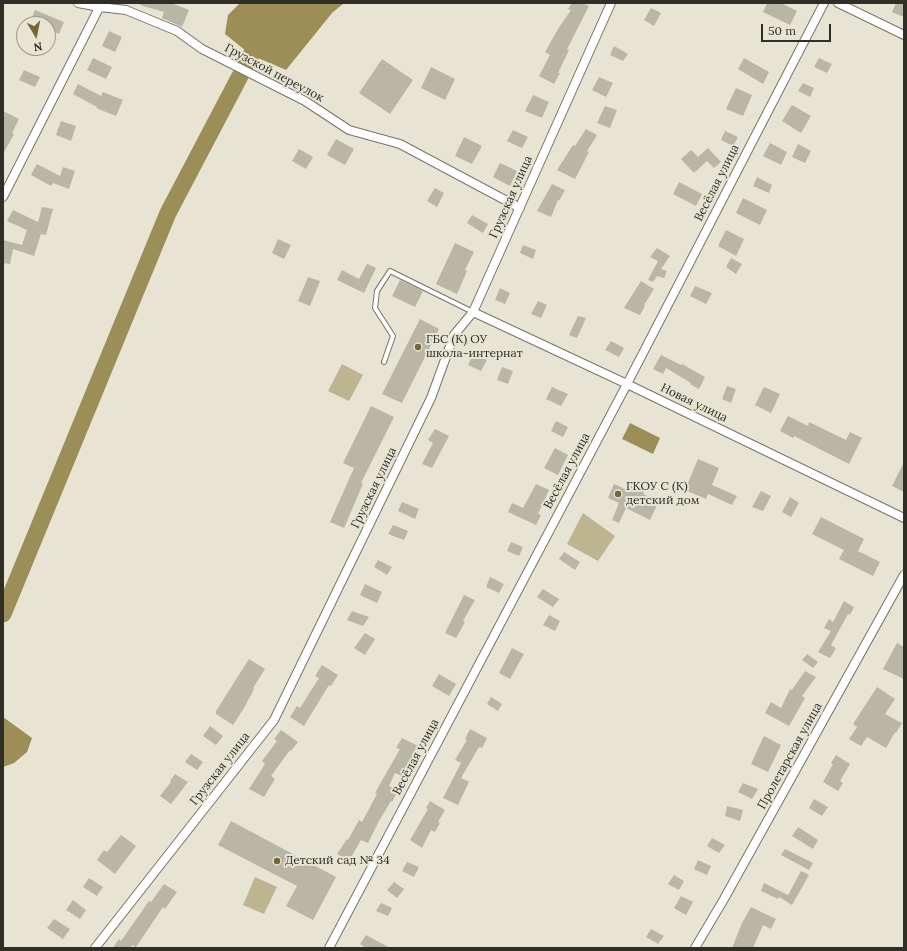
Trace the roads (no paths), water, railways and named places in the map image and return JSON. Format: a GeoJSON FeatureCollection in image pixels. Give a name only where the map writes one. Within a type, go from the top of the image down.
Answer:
{"type":"FeatureCollection","features":[{"type":"Feature","properties":{"kind":"street","name":"Грузской переулок"},"geometry":{"type":"LineString","coordinates":[[78,3],[101,5],[126,10],[178,31],[202,49],[305,101],[349,130],[400,144],[520,208]]}},
{"type":"Feature","properties":{"kind":"street","name":"Грузская улица"},"geometry":{"type":"LineString","coordinates":[[95,948],[274,720],[431,398],[454,335],[473,312],[611,3]]}},
{"type":"Feature","properties":{"kind":"street","name":"Весёлая улица"},"geometry":{"type":"LineString","coordinates":[[329,948],[627,384],[824,3]]}},
{"type":"Feature","properties":{"kind":"street"},"geometry":{"type":"LineString","coordinates":[[838,3],[904,35]]}},
{"type":"Feature","properties":{"kind":"street"},"geometry":{"type":"LineString","coordinates":[[3,196],[101,5]]}},
{"type":"Feature","properties":{"kind":"street","name":"Новая улица"},"geometry":{"type":"LineString","coordinates":[[473,312],[627,384],[904,518]]}},
{"type":"Feature","properties":{"kind":"street","name":"Пролетарская улица"},"geometry":{"type":"LineString","coordinates":[[695,948],[724,900],[904,575]]}},
{"type":"Feature","properties":{"kind":"lane"},"geometry":{"type":"LineString","coordinates":[[384,362],[393,336],[375,308],[377,291],[390,270],[473,312]]}},
{"type":"Feature","properties":{"kind":"waterway"},"geometry":{"type":"LineString","coordinates":[[246,64],[251,55],[293,3]]}},
{"type":"Feature","properties":{"kind":"waterway"},"geometry":{"type":"LineString","coordinates":[[3,614],[168,213],[240,76]]}},
{"type":"Feature","properties":{"kind":"place","name":"ГБС (К) ОУ школа-интернат"},"geometry":{"type":"Point","coordinates":[418,347]}},
{"type":"Feature","properties":{"kind":"place","name":"ГКОУ С (К) детский дом"},"geometry":{"type":"Point","coordinates":[618,494]}},
{"type":"Feature","properties":{"kind":"place","name":"Детский сад № 34"},"geometry":{"type":"Point","coordinates":[277,861]}}]}
